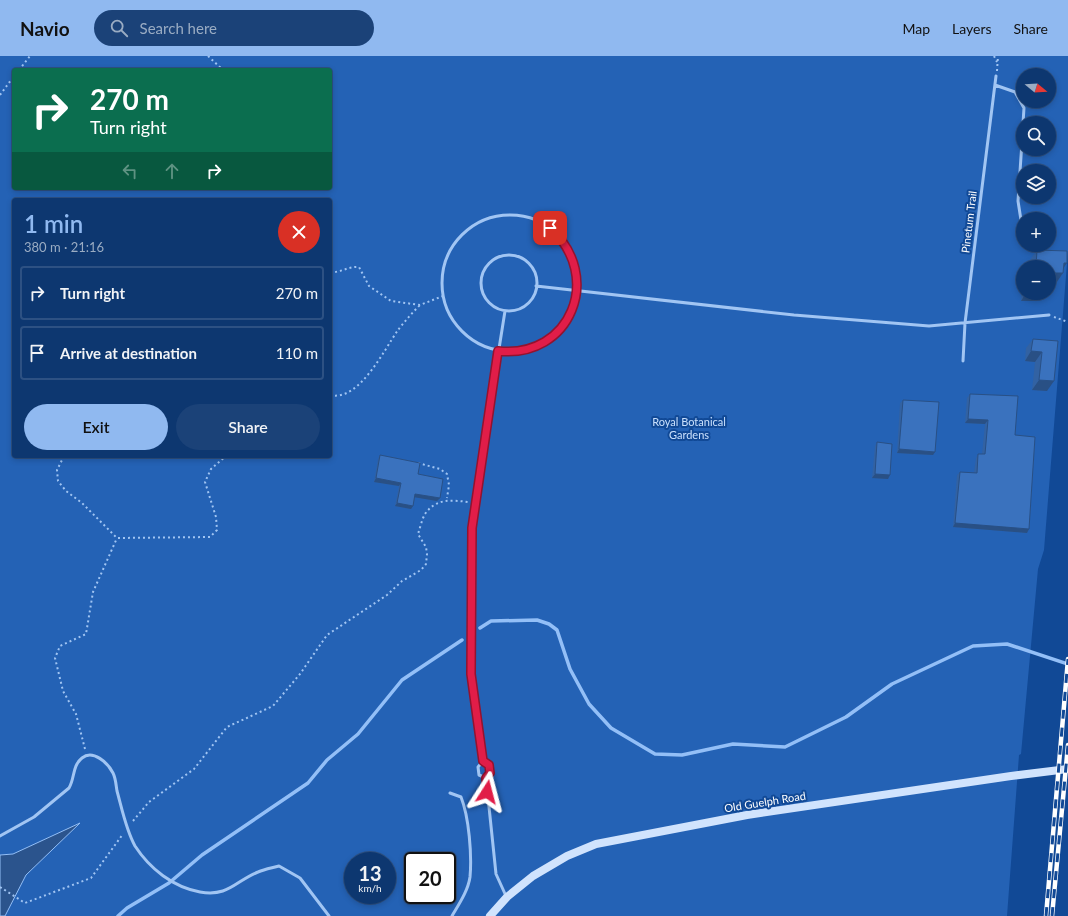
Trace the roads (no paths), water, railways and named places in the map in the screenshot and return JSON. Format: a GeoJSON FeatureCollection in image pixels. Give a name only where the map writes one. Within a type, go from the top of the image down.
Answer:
{"type":"FeatureCollection","features":[{"type":"Feature","properties":{"kind":"street","name":"Old Guelph Road"},"geometry":{"type":"LineString","coordinates":[[490,916],[507,897],[533,876],[567,856],[596,844],[746,815],[1068,769]]}},
{"type":"Feature","properties":{"kind":"lane","name":"Pinetum Trail"},"geometry":{"type":"LineString","coordinates":[[963,361],[965,323],[996,76]]}},
{"type":"Feature","properties":{"kind":"lane"},"geometry":{"type":"LineString","coordinates":[[995,85],[1015,92],[1024,108],[1023,116]]}},
{"type":"Feature","properties":{"kind":"lane"},"geometry":{"type":"LineString","coordinates":[[1020,212],[1018,201],[1021,156]]}},
{"type":"Feature","properties":{"kind":"lane"},"geometry":{"type":"LineString","coordinates":[[502,216],[522,216],[546,225],[558,235],[567,247],[574,260],[577,275],[577,290],[574,307],[566,322],[547,340],[524,350],[498,351],[479,344],[462,332],[450,316],[443,296],[442,276],[452,247],[465,232],[473,226],[482,221],[502,216]]}},
{"type":"Feature","properties":{"kind":"lane"},"geometry":{"type":"LineString","coordinates":[[503,256],[520,258],[533,269],[536,286],[533,298],[524,306],[513,311],[505,311],[490,304],[482,289],[484,272],[492,262],[503,256]]}},
{"type":"Feature","properties":{"kind":"lane"},"geometry":{"type":"LineString","coordinates":[[536,286],[794,315],[929,326],[1049,315]]}},
{"type":"Feature","properties":{"kind":"lane"},"geometry":{"type":"LineString","coordinates":[[486,778],[479,775],[478,771],[478,767],[483,761],[471,674],[472,528],[505,311]]}},
{"type":"Feature","properties":{"kind":"lane"},"geometry":{"type":"LineString","coordinates":[[0,836],[34,817],[69,788],[72,782],[74,767],[83,757],[91,755],[104,760],[113,774],[134,845],[147,862],[173,883],[200,892],[223,893],[258,872],[279,866],[300,878],[329,916]]}},
{"type":"Feature","properties":{"kind":"lane"},"geometry":{"type":"LineString","coordinates":[[483,761],[489,765],[490,773],[486,778],[496,874],[507,897]]}},
{"type":"Feature","properties":{"kind":"lane"},"geometry":{"type":"LineString","coordinates":[[450,793],[462,797],[465,807],[470,877],[464,895],[452,916]]}},
{"type":"Feature","properties":{"kind":"waterway"},"geometry":{"type":"LineString","coordinates":[[480,628],[491,621],[537,620],[549,624],[557,630],[570,669],[589,704],[611,728],[655,754],[682,755],[733,744],[785,747],[846,717],[892,684],[973,646],[1007,644],[1068,664]]}},
{"type":"Feature","properties":{"kind":"waterway"},"geometry":{"type":"LineString","coordinates":[[118,916],[127,908],[169,883],[202,855],[308,783],[327,760],[358,734],[402,680],[462,640]]}},
{"type":"Feature","properties":{"kind":"railway"},"geometry":{"type":"LineString","coordinates":[[1046,916],[1068,659]]}},
{"type":"Feature","properties":{"kind":"railway"},"geometry":{"type":"LineString","coordinates":[[1052,916],[1068,745]]}},
{"type":"Feature","properties":{"kind":"park label","name":"Royal Botanical Gardens"},"geometry":{"type":"Point","coordinates":[689,428]}}]}
